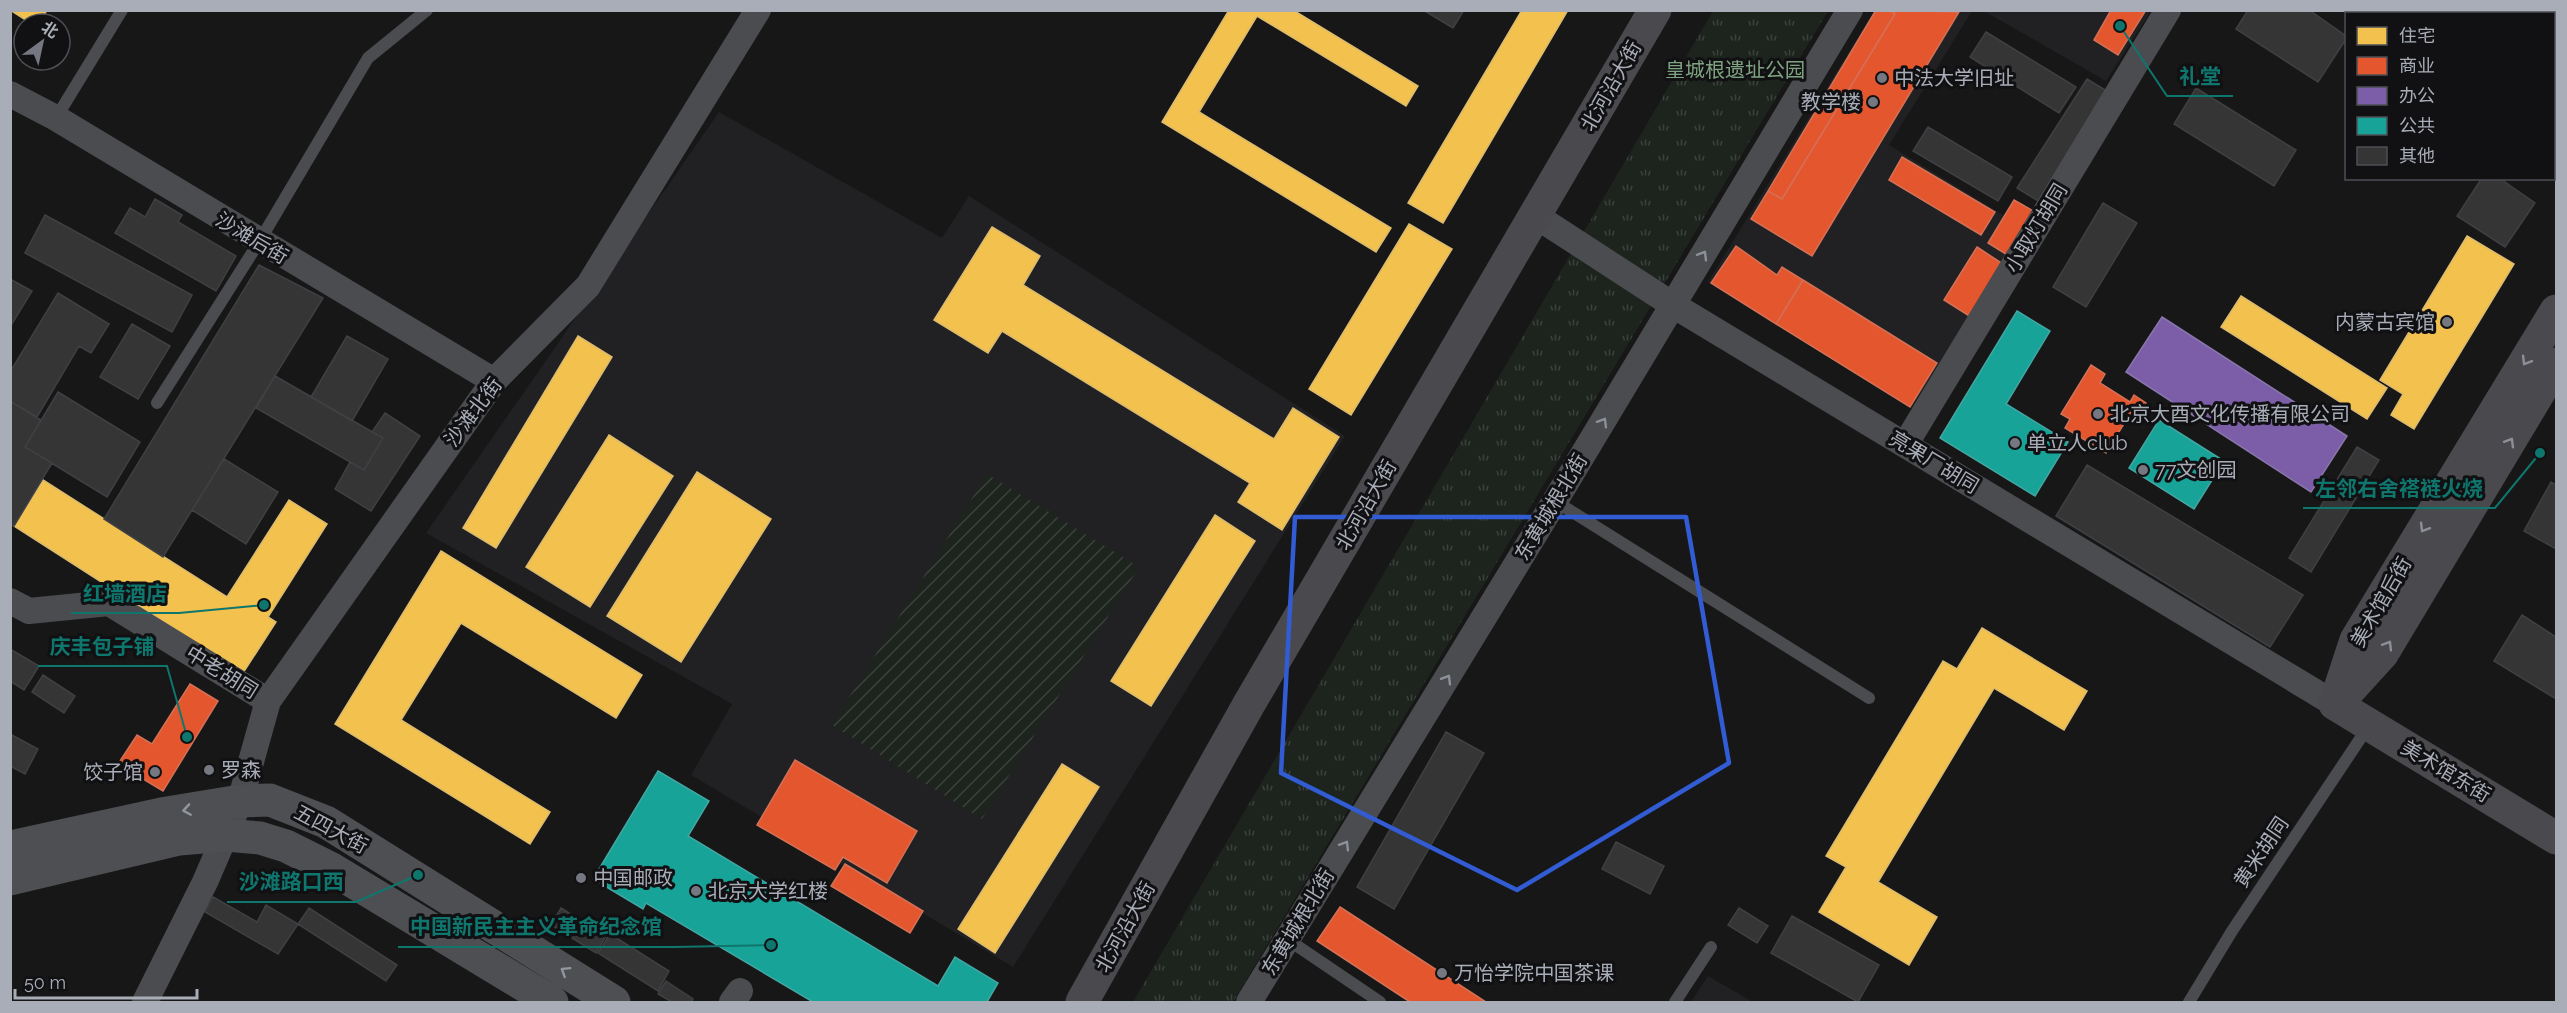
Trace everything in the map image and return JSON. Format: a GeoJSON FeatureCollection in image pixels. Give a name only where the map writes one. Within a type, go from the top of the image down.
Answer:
{"type":"FeatureCollection","features":[{"type":"Feature","properties":{"kind":"main road","name":"北河沿大街"},"geometry":{"type":"LineString","coordinates":[[1082,1002],[1255,694],[1655,10]]}},
{"type":"Feature","properties":{"kind":"main road","name":"美术馆后街"},"geometry":{"type":"LineString","coordinates":[[2335,704],[2356,640],[2556,311]]}},
{"type":"Feature","properties":{"kind":"main road","name":"美术馆后街"},"geometry":{"type":"LineString","coordinates":[[2335,704],[2382,654],[2556,364]]}},
{"type":"Feature","properties":{"kind":"main road","name":"美术馆东街"},"geometry":{"type":"LineString","coordinates":[[2335,704],[2556,838]]}},
{"type":"Feature","properties":{"kind":"main road","name":"五四大街"},"geometry":{"type":"LineString","coordinates":[[10,847],[161,814],[240,801],[270,800],[326,822],[614,1002]]}},
{"type":"Feature","properties":{"kind":"main road","name":"五四大街"},"geometry":{"type":"LineString","coordinates":[[10,879],[179,839],[226,835],[260,838],[307,855],[397,906],[552,1002]]}},
{"type":"Feature","properties":{"kind":"street","name":"沙滩北街"},"geometry":{"type":"LineString","coordinates":[[145,1002],[226,835],[240,801],[268,700],[494,381],[588,286],[758,10]]}},
{"type":"Feature","properties":{"kind":"street","name":"东黄城根北街"},"geometry":{"type":"LineString","coordinates":[[1249,1002],[1555,501],[1850,10]]}},
{"type":"Feature","properties":{"kind":"street","name":"小取灯胡同"},"geometry":{"type":"LineString","coordinates":[[1905,445],[2168,10]]}},
{"type":"Feature","properties":{"kind":"street","name":"沙滩后街"},"geometry":{"type":"LineString","coordinates":[[10,94],[56,118],[259,242],[494,381]]}},
{"type":"Feature","properties":{"kind":"street","name":"亮果厂胡同"},"geometry":{"type":"LineString","coordinates":[[1536,216],[1673,305],[2335,704]]}},
{"type":"Feature","properties":{"kind":"street","name":"中老胡同"},"geometry":{"type":"LineString","coordinates":[[10,600],[29,611],[109,603],[268,700]]}},
{"type":"Feature","properties":{"kind":"lane"},"geometry":{"type":"LineString","coordinates":[[56,118],[122,10]]}},
{"type":"Feature","properties":{"kind":"lane"},"geometry":{"type":"LineString","coordinates":[[157,403],[259,242],[368,58],[427,10]]}},
{"type":"Feature","properties":{"kind":"lane"},"geometry":{"type":"LineString","coordinates":[[1555,501],[1869,698]]}},
{"type":"Feature","properties":{"kind":"lane","name":"黄米胡同"},"geometry":{"type":"LineString","coordinates":[[2189,1002],[2232,931],[2369,725]]}},
{"type":"Feature","properties":{"kind":"lane"},"geometry":{"type":"LineString","coordinates":[[1287,939],[1380,1002]]}},
{"type":"Feature","properties":{"kind":"lane"},"geometry":{"type":"LineString","coordinates":[[1675,1002],[1711,947]]}},
{"type":"Feature","properties":{"kind":"highlighted area"},"geometry":{"type":"Polygon","coordinates":[[[1295,517],[1686,517],[1729,763],[1517,890],[1281,773],[1295,517]]]}},
{"type":"Feature","properties":{"kind":"shaded area"},"geometry":{"type":"Polygon","coordinates":[[[1874,11],[1972,11],[1889,145],[2029,231],[1919,412],[1708,282],[1874,11]]]}},
{"type":"Feature","properties":{"kind":"shaded area","name":"中法大学旧址"},"geometry":{"type":"Polygon","coordinates":[[[1984,11],[2151,11],[2106,81],[1984,11]]]}},
{"type":"Feature","properties":{"kind":"shaded area"},"geometry":{"type":"Polygon","coordinates":[[[719,112],[942,238],[969,196],[1345,436],[1013,967],[691,775],[732,704],[426,533],[719,112]]]}},
{"type":"Feature","properties":{"kind":"shaded area"},"geometry":{"type":"Polygon","coordinates":[[[1708,976],[1753,1002],[1691,1002],[1708,976]]]}},
{"type":"Feature","properties":{"kind":"green space","name":"皇城根遗址公园"},"geometry":{"type":"Polygon","coordinates":[[[1713,11],[1828,11],[1233,1002],[1133,1002],[1713,11]]]}},
{"type":"Feature","properties":{"kind":"green space"},"geometry":{"type":"Polygon","coordinates":[[[987,474],[1139,567],[982,819],[832,725],[987,474]]]}},
{"type":"Feature","properties":{"kind":"building: 住宅"},"geometry":{"type":"Polygon","coordinates":[[[10,10],[47,10],[46,12],[13,12],[10,10]]]}},
{"type":"Feature","properties":{"kind":"building: 住宅"},"geometry":{"type":"Polygon","coordinates":[[[1229,10],[1293,10],[1418,86],[1406,106],[1257,16],[1199,112],[1391,228],[1376,252],[1162,122],[1229,10]]]}},
{"type":"Feature","properties":{"kind":"building: 住宅"},"geometry":{"type":"Polygon","coordinates":[[[1522,10],[1568,10],[1443,223],[1408,203],[1522,10]]]}},
{"type":"Feature","properties":{"kind":"building: 住宅"},"geometry":{"type":"Polygon","coordinates":[[[2556,41],[2556,93],[2555,92],[2556,41]]]}},
{"type":"Feature","properties":{"kind":"building: 住宅"},"geometry":{"type":"Polygon","coordinates":[[[1409,224],[1452,249],[1351,415],[1309,389],[1409,224]]]}},
{"type":"Feature","properties":{"kind":"building: 住宅"},"geometry":{"type":"Polygon","coordinates":[[[992,227],[1040,256],[1023,285],[1274,439],[1293,408],[1339,437],[1282,530],[1238,502],[1250,483],[1002,331],[988,353],[934,320],[992,227]]]}},
{"type":"Feature","properties":{"kind":"building: 住宅","name":"内蒙古宾馆"},"geometry":{"type":"Polygon","coordinates":[[[2467,236],[2514,264],[2414,429],[2391,415],[2403,394],[2380,380],[2467,236]]]}},
{"type":"Feature","properties":{"kind":"building: 住宅"},"geometry":{"type":"Polygon","coordinates":[[[2241,296],[2387,388],[2367,419],[2221,327],[2241,296]]]}},
{"type":"Feature","properties":{"kind":"building: 住宅"},"geometry":{"type":"Polygon","coordinates":[[[578,336],[612,357],[496,548],[463,528],[578,336]]]}},
{"type":"Feature","properties":{"kind":"building: 住宅"},"geometry":{"type":"Polygon","coordinates":[[[609,435],[673,476],[590,607],[526,567],[609,435]]]}},
{"type":"Feature","properties":{"kind":"building: 住宅"},"geometry":{"type":"Polygon","coordinates":[[[697,472],[771,519],[681,662],[607,616],[697,472]]]}},
{"type":"Feature","properties":{"kind":"building: 住宅"},"geometry":{"type":"Polygon","coordinates":[[[43,480],[227,597],[289,500],[327,524],[268,617],[276,622],[243,673],[14,526],[43,480]]]}},
{"type":"Feature","properties":{"kind":"building: 住宅"},"geometry":{"type":"Polygon","coordinates":[[[1215,515],[1255,541],[1151,706],[1111,681],[1215,515]]]}},
{"type":"Feature","properties":{"kind":"building: 住宅"},"geometry":{"type":"Polygon","coordinates":[[[441,551],[642,675],[616,718],[461,623],[401,720],[550,812],[530,844],[335,724],[441,551]]]}},
{"type":"Feature","properties":{"kind":"building: 住宅"},"geometry":{"type":"Polygon","coordinates":[[[1982,628],[2087,691],[2064,730],[1994,688],[1878,882],[1937,917],[1909,965],[1819,912],[1846,867],[1826,856],[1943,661],[1957,669],[1982,628]]]}},
{"type":"Feature","properties":{"kind":"building: 住宅"},"geometry":{"type":"Polygon","coordinates":[[[1062,764],[1099,787],[995,953],[958,929],[1062,764]]]}},
{"type":"Feature","properties":{"kind":"building: 商业"},"geometry":{"type":"Polygon","coordinates":[[[1876,10],[1889,10],[1895,14],[1782,199],[1768,191],[1876,10]]]}},
{"type":"Feature","properties":{"kind":"building: 商业","name":"中法大学旧址"},"geometry":{"type":"Polygon","coordinates":[[[1889,10],[1959,12],[1812,256],[1751,219],[1768,191],[1782,199],[1895,14],[1889,10]]]}},
{"type":"Feature","properties":{"kind":"building: 商业"},"geometry":{"type":"Polygon","coordinates":[[[2111,10],[2146,10],[2118,55],[2094,40],[2111,10]]]}},
{"type":"Feature","properties":{"kind":"building: 商业"},"geometry":{"type":"Polygon","coordinates":[[[1902,157],[1995,212],[1981,235],[1889,180],[1902,157]]]}},
{"type":"Feature","properties":{"kind":"building: 商业"},"geometry":{"type":"Polygon","coordinates":[[[2014,200],[2035,212],[2009,256],[1988,243],[2014,200]]]}},
{"type":"Feature","properties":{"kind":"building: 商业"},"geometry":{"type":"Polygon","coordinates":[[[1736,246],[1777,275],[1782,267],[1803,280],[1776,324],[1711,283],[1736,246]]]}},
{"type":"Feature","properties":{"kind":"building: 商业"},"geometry":{"type":"Polygon","coordinates":[[[1977,247],[2006,266],[1974,319],[1944,300],[1977,247]]]}},
{"type":"Feature","properties":{"kind":"building: 商业"},"geometry":{"type":"Polygon","coordinates":[[[1803,280],[1937,363],[1910,407],[1776,324],[1803,280]]]}},
{"type":"Feature","properties":{"kind":"building: 商业"},"geometry":{"type":"Polygon","coordinates":[[[2091,365],[2105,374],[2100,383],[2130,402],[2134,395],[2146,403],[2140,413],[2133,409],[2106,453],[2065,428],[2070,419],[2061,414],[2091,365]]]}},
{"type":"Feature","properties":{"kind":"building: 商业"},"geometry":{"type":"Polygon","coordinates":[[[190,684],[218,701],[163,791],[118,764],[137,735],[152,744],[190,684]]]}},
{"type":"Feature","properties":{"kind":"building: 商业"},"geometry":{"type":"Polygon","coordinates":[[[795,760],[917,831],[887,883],[843,857],[835,870],[757,825],[795,760]]]}},
{"type":"Feature","properties":{"kind":"building: 商业"},"geometry":{"type":"Polygon","coordinates":[[[845,864],[923,911],[910,933],[831,886],[845,864]]]}},
{"type":"Feature","properties":{"kind":"building: 商业"},"geometry":{"type":"Polygon","coordinates":[[[1340,907],[1486,1002],[1410,1002],[1317,941],[1340,907]]]}},
{"type":"Feature","properties":{"kind":"building: 办公"},"geometry":{"type":"Polygon","coordinates":[[[2162,317],[2347,436],[2311,492],[2126,372],[2162,317]]]}},
{"type":"Feature","properties":{"kind":"building: 公共"},"geometry":{"type":"Polygon","coordinates":[[[2017,311],[2050,331],[2006,404],[2068,442],[2035,496],[1940,438],[2017,311]]]}},
{"type":"Feature","properties":{"kind":"building: 公共"},"geometry":{"type":"Polygon","coordinates":[[[2159,420],[2224,461],[2194,509],[2129,468],[2159,420]]]}},
{"type":"Feature","properties":{"kind":"building: 公共","name":"北京大学红楼"},"geometry":{"type":"Polygon","coordinates":[[[658,771],[709,801],[688,836],[938,986],[955,957],[998,983],[987,1002],[813,1002],[646,903],[643,909],[593,879],[658,771]]]}},
{"type":"Feature","properties":{"kind":"building: 其他"},"geometry":{"type":"Polygon","coordinates":[[[1423,10],[1464,10],[1453,28],[1423,10]]]}},
{"type":"Feature","properties":{"kind":"building: 其他"},"geometry":{"type":"Polygon","coordinates":[[[2248,10],[2309,10],[2345,35],[2345,41],[2318,82],[2236,29],[2248,10]]]}},
{"type":"Feature","properties":{"kind":"building: 其他"},"geometry":{"type":"Polygon","coordinates":[[[1986,32],[2076,87],[2059,113],[1970,57],[1986,32]]]}},
{"type":"Feature","properties":{"kind":"building: 其他"},"geometry":{"type":"Polygon","coordinates":[[[2087,79],[2110,93],[2040,202],[2017,188],[2087,79]]]}},
{"type":"Feature","properties":{"kind":"building: 其他"},"geometry":{"type":"Polygon","coordinates":[[[2196,88],[2296,150],[2274,186],[2174,124],[2196,88]]]}},
{"type":"Feature","properties":{"kind":"building: 其他"},"geometry":{"type":"Polygon","coordinates":[[[1928,127],[2012,177],[1998,201],[1913,151],[1928,127]]]}},
{"type":"Feature","properties":{"kind":"building: 其他"},"geometry":{"type":"Polygon","coordinates":[[[2481,180],[2502,180],[2535,203],[2505,247],[2457,216],[2481,180]]]}},
{"type":"Feature","properties":{"kind":"building: 其他"},"geometry":{"type":"Polygon","coordinates":[[[155,199],[182,215],[178,222],[236,256],[216,291],[115,233],[130,208],[145,217],[155,199]]]}},
{"type":"Feature","properties":{"kind":"building: 其他"},"geometry":{"type":"Polygon","coordinates":[[[2103,203],[2137,223],[2086,307],[2053,287],[2103,203]]]}},
{"type":"Feature","properties":{"kind":"building: 其他"},"geometry":{"type":"Polygon","coordinates":[[[45,215],[192,295],[172,332],[25,253],[45,215]]]}},
{"type":"Feature","properties":{"kind":"building: 其他"},"geometry":{"type":"Polygon","coordinates":[[[259,265],[323,298],[163,557],[104,519],[259,265]]]}},
{"type":"Feature","properties":{"kind":"building: 其他"},"geometry":{"type":"Polygon","coordinates":[[[10,279],[32,291],[10,327],[10,279]]]}},
{"type":"Feature","properties":{"kind":"building: 其他"},"geometry":{"type":"Polygon","coordinates":[[[58,293],[109,324],[91,353],[79,346],[37,417],[10,401],[10,372],[58,293]]]}},
{"type":"Feature","properties":{"kind":"building: 其他"},"geometry":{"type":"Polygon","coordinates":[[[132,324],[170,346],[138,399],[100,377],[132,324]]]}},
{"type":"Feature","properties":{"kind":"building: 其他"},"geometry":{"type":"Polygon","coordinates":[[[347,336],[388,359],[352,421],[311,397],[347,336]]]}},
{"type":"Feature","properties":{"kind":"building: 其他"},"geometry":{"type":"Polygon","coordinates":[[[275,376],[383,438],[364,470],[256,408],[275,376]]]}},
{"type":"Feature","properties":{"kind":"building: 其他"},"geometry":{"type":"Polygon","coordinates":[[[58,392],[140,442],[107,497],[25,447],[58,392]]]}},
{"type":"Feature","properties":{"kind":"building: 其他"},"geometry":{"type":"Polygon","coordinates":[[[10,401],[41,420],[25,447],[52,463],[14,526],[10,524],[10,401]]]}},
{"type":"Feature","properties":{"kind":"building: 其他"},"geometry":{"type":"Polygon","coordinates":[[[385,413],[420,436],[371,511],[335,489],[350,462],[364,470],[383,438],[372,432],[385,413]]]}},
{"type":"Feature","properties":{"kind":"building: 其他"},"geometry":{"type":"Polygon","coordinates":[[[2357,447],[2379,460],[2311,572],[2289,558],[2357,447]]]}},
{"type":"Feature","properties":{"kind":"building: 其他"},"geometry":{"type":"Polygon","coordinates":[[[224,459],[278,492],[246,544],[192,510],[224,459]]]}},
{"type":"Feature","properties":{"kind":"building: 其他"},"geometry":{"type":"Polygon","coordinates":[[[2087,465],[2303,595],[2270,647],[2056,516],[2087,465]]]}},
{"type":"Feature","properties":{"kind":"building: 其他"},"geometry":{"type":"Polygon","coordinates":[[[2551,482],[2556,485],[2556,549],[2524,531],[2551,482]]]}},
{"type":"Feature","properties":{"kind":"building: 其他"},"geometry":{"type":"Polygon","coordinates":[[[2522,615],[2556,637],[2556,699],[2494,661],[2522,615]]]}},
{"type":"Feature","properties":{"kind":"building: 其他"},"geometry":{"type":"Polygon","coordinates":[[[10,649],[39,666],[24,690],[10,681],[10,649]]]}},
{"type":"Feature","properties":{"kind":"building: 其他"},"geometry":{"type":"Polygon","coordinates":[[[43,675],[75,696],[64,713],[32,692],[43,675]]]}},
{"type":"Feature","properties":{"kind":"building: 其他"},"geometry":{"type":"Polygon","coordinates":[[[1446,732],[1484,753],[1394,909],[1357,887],[1446,732]]]}},
{"type":"Feature","properties":{"kind":"building: 其他"},"geometry":{"type":"Polygon","coordinates":[[[10,734],[38,749],[25,774],[10,766],[10,734]]]}},
{"type":"Feature","properties":{"kind":"building: 其他"},"geometry":{"type":"Polygon","coordinates":[[[1616,842],[1664,866],[1650,894],[1602,869],[1616,842]]]}},
{"type":"Feature","properties":{"kind":"building: 其他"},"geometry":{"type":"Polygon","coordinates":[[[213,897],[257,922],[266,905],[298,924],[278,954],[205,912],[213,897]]]}},
{"type":"Feature","properties":{"kind":"building: 其他"},"geometry":{"type":"Polygon","coordinates":[[[309,908],[397,965],[386,981],[298,924],[309,908]]]}},
{"type":"Feature","properties":{"kind":"building: 其他"},"geometry":{"type":"Polygon","coordinates":[[[561,908],[606,936],[596,953],[551,925],[561,908]]]}},
{"type":"Feature","properties":{"kind":"building: 其他"},"geometry":{"type":"Polygon","coordinates":[[[1739,908],[1768,926],[1757,943],[1728,925],[1739,908]]]}},
{"type":"Feature","properties":{"kind":"building: 其他"},"geometry":{"type":"Polygon","coordinates":[[[1792,916],[1879,965],[1858,1002],[1771,953],[1792,916]]]}},
{"type":"Feature","properties":{"kind":"building: 其他"},"geometry":{"type":"Polygon","coordinates":[[[610,934],[669,971],[658,991],[598,953],[610,934]]]}},
{"type":"Feature","properties":{"kind":"building: 其他"},"geometry":{"type":"Polygon","coordinates":[[[666,981],[693,999],[691,1002],[672,1002],[658,994],[666,981]]]}},
{"type":"Feature","properties":{"kind":"place","name":"礼堂"},"geometry":{"type":"Point","coordinates":[2120,26]}},
{"type":"Feature","properties":{"kind":"place","name":"中法大学旧址"},"geometry":{"type":"Point","coordinates":[1882,78]}},
{"type":"Feature","properties":{"kind":"place","name":"教学楼"},"geometry":{"type":"Point","coordinates":[1873,102]}},
{"type":"Feature","properties":{"kind":"place","name":"内蒙古宾馆"},"geometry":{"type":"Point","coordinates":[2447,322]}},
{"type":"Feature","properties":{"kind":"place","name":"北京大酉文化传播有限公司"},"geometry":{"type":"Point","coordinates":[2098,414]}},
{"type":"Feature","properties":{"kind":"place","name":"单立人club"},"geometry":{"type":"Point","coordinates":[2015,443]}},
{"type":"Feature","properties":{"kind":"place","name":"左邻右舍褡裢火烧"},"geometry":{"type":"Point","coordinates":[2540,453]}},
{"type":"Feature","properties":{"kind":"place","name":"77文创园"},"geometry":{"type":"Point","coordinates":[2143,470]}},
{"type":"Feature","properties":{"kind":"place","name":"红墙酒店"},"geometry":{"type":"Point","coordinates":[264,605]}},
{"type":"Feature","properties":{"kind":"place","name":"庆丰包子铺"},"geometry":{"type":"Point","coordinates":[187,737]}},
{"type":"Feature","properties":{"kind":"place","name":"罗森"},"geometry":{"type":"Point","coordinates":[209,770]}},
{"type":"Feature","properties":{"kind":"place","name":"饺子馆"},"geometry":{"type":"Point","coordinates":[155,772]}},
{"type":"Feature","properties":{"kind":"place","name":"沙滩路口西"},"geometry":{"type":"Point","coordinates":[418,875]}},
{"type":"Feature","properties":{"kind":"place","name":"中国邮政"},"geometry":{"type":"Point","coordinates":[581,878]}},
{"type":"Feature","properties":{"kind":"place","name":"北京大学红楼"},"geometry":{"type":"Point","coordinates":[696,891]}},
{"type":"Feature","properties":{"kind":"place","name":"中国新民主主义革命纪念馆"},"geometry":{"type":"Point","coordinates":[771,945]}},
{"type":"Feature","properties":{"kind":"place","name":"万怡学院中国茶课"},"geometry":{"type":"Point","coordinates":[1442,973]}}]}
